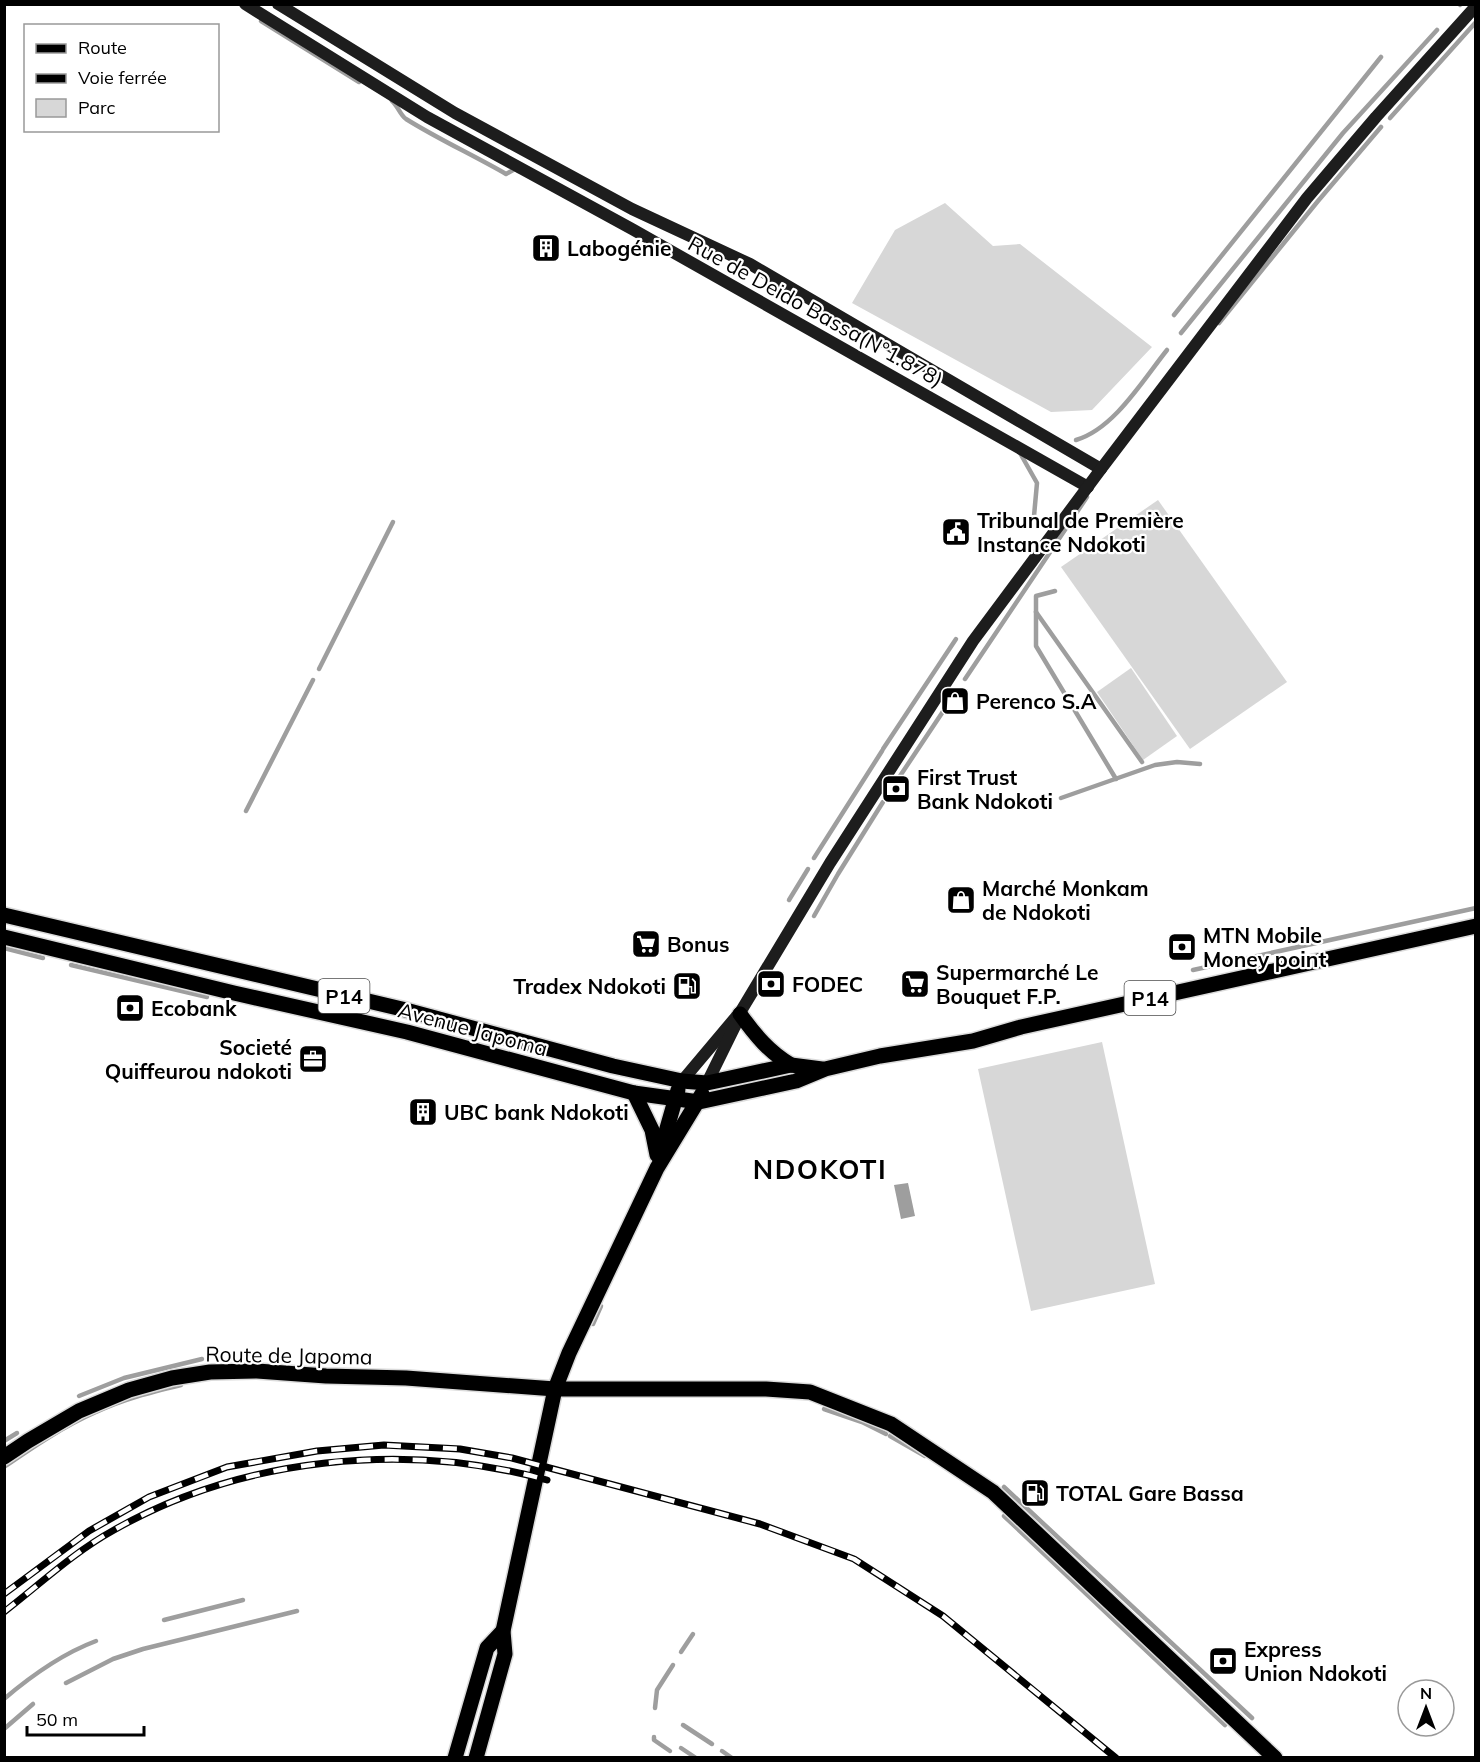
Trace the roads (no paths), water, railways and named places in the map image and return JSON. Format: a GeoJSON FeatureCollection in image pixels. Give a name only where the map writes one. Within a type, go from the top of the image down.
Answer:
{"type":"FeatureCollection","features":[{"type":"Feature","properties":{"kind":"main road","name":"Rue de Deido Bassa(N°1.878)"},"geometry":{"type":"LineString","coordinates":[[245,4],[427,117],[632,229],[1088,487]]}},
{"type":"Feature","properties":{"kind":"main road"},"geometry":{"type":"LineString","coordinates":[[278,4],[455,113],[632,209],[750,264],[1101,469]]}},
{"type":"Feature","properties":{"kind":"main road"},"geometry":{"type":"LineString","coordinates":[[657,1164],[674,1099],[682,1080],[740,1012],[830,863],[973,641],[1307,198],[1476,6]]}},
{"type":"Feature","properties":{"kind":"main road","name":"Avenue Japoma"},"geometry":{"type":"LineString","coordinates":[[4,915],[402,1009],[612,1066],[682,1080],[707,1083],[791,1065],[825,1069]]}},
{"type":"Feature","properties":{"kind":"main road","name":"Avenue Japoma"},"geometry":{"type":"LineString","coordinates":[[4,937],[407,1032],[634,1094],[699,1102],[796,1080],[825,1069],[919,1049],[973,1041],[1021,1027],[1476,926]]}},
{"type":"Feature","properties":{"kind":"main road"},"geometry":{"type":"LineString","coordinates":[[740,1012],[764,1045],[774,1055],[791,1065]]}},
{"type":"Feature","properties":{"kind":"main road"},"geometry":{"type":"LineString","coordinates":[[476,1758],[505,1654],[503,1631],[555,1389],[569,1353],[657,1164],[699,1102],[727,1046],[740,1012]]}},
{"type":"Feature","properties":{"kind":"main road"},"geometry":{"type":"LineString","coordinates":[[634,1094],[652,1130],[657,1164]]}},
{"type":"Feature","properties":{"kind":"main road","name":"Route de Japoma"},"geometry":{"type":"LineString","coordinates":[[4,1457],[80,1411],[129,1390],[172,1378],[210,1372],[257,1371],[406,1378],[555,1389],[766,1389],[810,1392],[891,1424],[993,1492],[1275,1758]]}},
{"type":"Feature","properties":{"kind":"main road"},"geometry":{"type":"LineString","coordinates":[[455,1758],[487,1648],[503,1631]]}},
{"type":"Feature","properties":{"kind":"waterway"},"geometry":{"type":"LineString","coordinates":[[261,21],[359,82]]}},
{"type":"Feature","properties":{"kind":"waterway"},"geometry":{"type":"LineString","coordinates":[[1390,118],[1476,22]]}},
{"type":"Feature","properties":{"kind":"waterway"},"geometry":{"type":"LineString","coordinates":[[1181,333],[1343,133],[1437,30]]}},
{"type":"Feature","properties":{"kind":"waterway"},"geometry":{"type":"LineString","coordinates":[[1174,315],[1381,57]]}},
{"type":"Feature","properties":{"kind":"waterway"},"geometry":{"type":"LineString","coordinates":[[392,101],[404,117],[430,133],[506,174],[515,169],[518,171]]}},
{"type":"Feature","properties":{"kind":"waterway"},"geometry":{"type":"LineString","coordinates":[[1219,323],[1381,127]]}},
{"type":"Feature","properties":{"kind":"waterway"},"geometry":{"type":"LineString","coordinates":[[1076,440],[1103,426],[1115,415],[1167,350]]}},
{"type":"Feature","properties":{"kind":"waterway"},"geometry":{"type":"LineString","coordinates":[[1020,453],[1037,483],[1034,516]]}},
{"type":"Feature","properties":{"kind":"waterway"},"geometry":{"type":"LineString","coordinates":[[965,679],[1087,497]]}},
{"type":"Feature","properties":{"kind":"waterway"},"geometry":{"type":"LineString","coordinates":[[319,669],[393,522]]}},
{"type":"Feature","properties":{"kind":"waterway"},"geometry":{"type":"LineString","coordinates":[[1055,591],[1036,596],[1036,646],[1116,779]]}},
{"type":"Feature","properties":{"kind":"waterway"},"geometry":{"type":"LineString","coordinates":[[1036,612],[1142,762]]}},
{"type":"Feature","properties":{"kind":"waterway"},"geometry":{"type":"LineString","coordinates":[[883,749],[956,639]]}},
{"type":"Feature","properties":{"kind":"waterway"},"geometry":{"type":"LineString","coordinates":[[246,811],[313,680]]}},
{"type":"Feature","properties":{"kind":"waterway"},"geometry":{"type":"LineString","coordinates":[[890,791],[956,692]]}},
{"type":"Feature","properties":{"kind":"waterway"},"geometry":{"type":"LineString","coordinates":[[814,858],[882,751]]}},
{"type":"Feature","properties":{"kind":"waterway"},"geometry":{"type":"LineString","coordinates":[[1061,798],[1155,765],[1177,762],[1200,764]]}},
{"type":"Feature","properties":{"kind":"waterway"},"geometry":{"type":"LineString","coordinates":[[814,916],[883,802]]}},
{"type":"Feature","properties":{"kind":"waterway"},"geometry":{"type":"LineString","coordinates":[[789,900],[808,869]]}},
{"type":"Feature","properties":{"kind":"waterway"},"geometry":{"type":"LineString","coordinates":[[1193,970],[1476,908]]}},
{"type":"Feature","properties":{"kind":"waterway"},"geometry":{"type":"LineString","coordinates":[[4,948],[43,958]]}},
{"type":"Feature","properties":{"kind":"waterway"},"geometry":{"type":"LineString","coordinates":[[71,965],[207,997]]}},
{"type":"Feature","properties":{"kind":"waterway"},"geometry":{"type":"LineString","coordinates":[[593,1324],[601,1306]]}},
{"type":"Feature","properties":{"kind":"waterway"},"geometry":{"type":"LineString","coordinates":[[79,1396],[124,1378],[202,1359]]}},
{"type":"Feature","properties":{"kind":"waterway"},"geometry":{"type":"LineString","coordinates":[[4,1467],[60,1430],[106,1407],[181,1385]]}},
{"type":"Feature","properties":{"kind":"waterway"},"geometry":{"type":"LineString","coordinates":[[824,1409],[862,1422],[886,1434]]}},
{"type":"Feature","properties":{"kind":"waterway"},"geometry":{"type":"LineString","coordinates":[[4,1441],[17,1433]]}},
{"type":"Feature","properties":{"kind":"waterway"},"geometry":{"type":"LineString","coordinates":[[890,1436],[925,1456]]}},
{"type":"Feature","properties":{"kind":"waterway"},"geometry":{"type":"LineString","coordinates":[[1004,1487],[1252,1718]]}},
{"type":"Feature","properties":{"kind":"waterway"},"geometry":{"type":"LineString","coordinates":[[1004,1516],[1225,1725]]}},
{"type":"Feature","properties":{"kind":"waterway"},"geometry":{"type":"LineString","coordinates":[[164,1620],[243,1600]]}},
{"type":"Feature","properties":{"kind":"waterway"},"geometry":{"type":"LineString","coordinates":[[66,1683],[113,1659],[143,1649],[297,1611]]}},
{"type":"Feature","properties":{"kind":"waterway"},"geometry":{"type":"LineString","coordinates":[[681,1652],[693,1634]]}},
{"type":"Feature","properties":{"kind":"waterway"},"geometry":{"type":"LineString","coordinates":[[4,1699],[48,1666],[96,1641]]}},
{"type":"Feature","properties":{"kind":"waterway"},"geometry":{"type":"LineString","coordinates":[[655,1708],[657,1690],[673,1665]]}},
{"type":"Feature","properties":{"kind":"waterway"},"geometry":{"type":"LineString","coordinates":[[4,1729],[33,1704]]}},
{"type":"Feature","properties":{"kind":"waterway"},"geometry":{"type":"LineString","coordinates":[[683,1725],[712,1744]]}},
{"type":"Feature","properties":{"kind":"waterway"},"geometry":{"type":"LineString","coordinates":[[654,1737],[654,1740],[670,1751]]}},
{"type":"Feature","properties":{"kind":"waterway"},"geometry":{"type":"LineString","coordinates":[[681,1748],[696,1758]]}},
{"type":"Feature","properties":{"kind":"waterway"},"geometry":{"type":"LineString","coordinates":[[722,1751],[732,1758]]}},
{"type":"Feature","properties":{"kind":"railway"},"geometry":{"type":"LineString","coordinates":[[4,1594],[89,1531],[149,1497],[227,1467],[317,1451],[384,1445],[460,1449],[512,1458],[760,1524],[854,1559],[943,1616],[1116,1758]]}},
{"type":"Feature","properties":{"kind":"railway"},"geometry":{"type":"LineString","coordinates":[[4,1612],[71,1558],[114,1530],[164,1505],[216,1486],[270,1472],[326,1463],[382,1459],[438,1461],[493,1468],[547,1480]]}},
{"type":"Feature","properties":{"kind":"place","name":"Labogénie"},"geometry":{"type":"Point","coordinates":[546,248]}},
{"type":"Feature","properties":{"kind":"place","name":"Tribunal de Première Instance Ndokoti"},"geometry":{"type":"Point","coordinates":[956,532]}},
{"type":"Feature","properties":{"kind":"place","name":"Perenco S.A"},"geometry":{"type":"Point","coordinates":[955,701]}},
{"type":"Feature","properties":{"kind":"place","name":"First Trust Bank Ndokoti"},"geometry":{"type":"Point","coordinates":[896,789]}},
{"type":"Feature","properties":{"kind":"place","name":"Marché Monkam de Ndokoti"},"geometry":{"type":"Point","coordinates":[961,900]}},
{"type":"Feature","properties":{"kind":"place","name":"Bonus"},"geometry":{"type":"Point","coordinates":[646,944]}},
{"type":"Feature","properties":{"kind":"place","name":"MTN Mobile Money point"},"geometry":{"type":"Point","coordinates":[1182,947]}},
{"type":"Feature","properties":{"kind":"place","name":"FODEC"},"geometry":{"type":"Point","coordinates":[771,984]}},
{"type":"Feature","properties":{"kind":"place","name":"Supermarché Le Bouquet F.P."},"geometry":{"type":"Point","coordinates":[915,984]}},
{"type":"Feature","properties":{"kind":"place","name":"Tradex Ndokoti"},"geometry":{"type":"Point","coordinates":[687,986]}},
{"type":"Feature","properties":{"kind":"place","name":"Ecobank"},"geometry":{"type":"Point","coordinates":[130,1008]}},
{"type":"Feature","properties":{"kind":"place","name":"Societé Quiffeurou ndokoti"},"geometry":{"type":"Point","coordinates":[313,1059]}},
{"type":"Feature","properties":{"kind":"place","name":"UBC bank Ndokoti"},"geometry":{"type":"Point","coordinates":[423,1112]}},
{"type":"Feature","properties":{"kind":"place","name":"TOTAL Gare Bassa"},"geometry":{"type":"Point","coordinates":[1035,1493]}},
{"type":"Feature","properties":{"kind":"place","name":"Express Union Ndokoti"},"geometry":{"type":"Point","coordinates":[1223,1661]}},
{"type":"Feature","properties":{"kind":"district","name":"NDOKOTI"},"geometry":{"type":"Point","coordinates":[820,1169]}}]}
